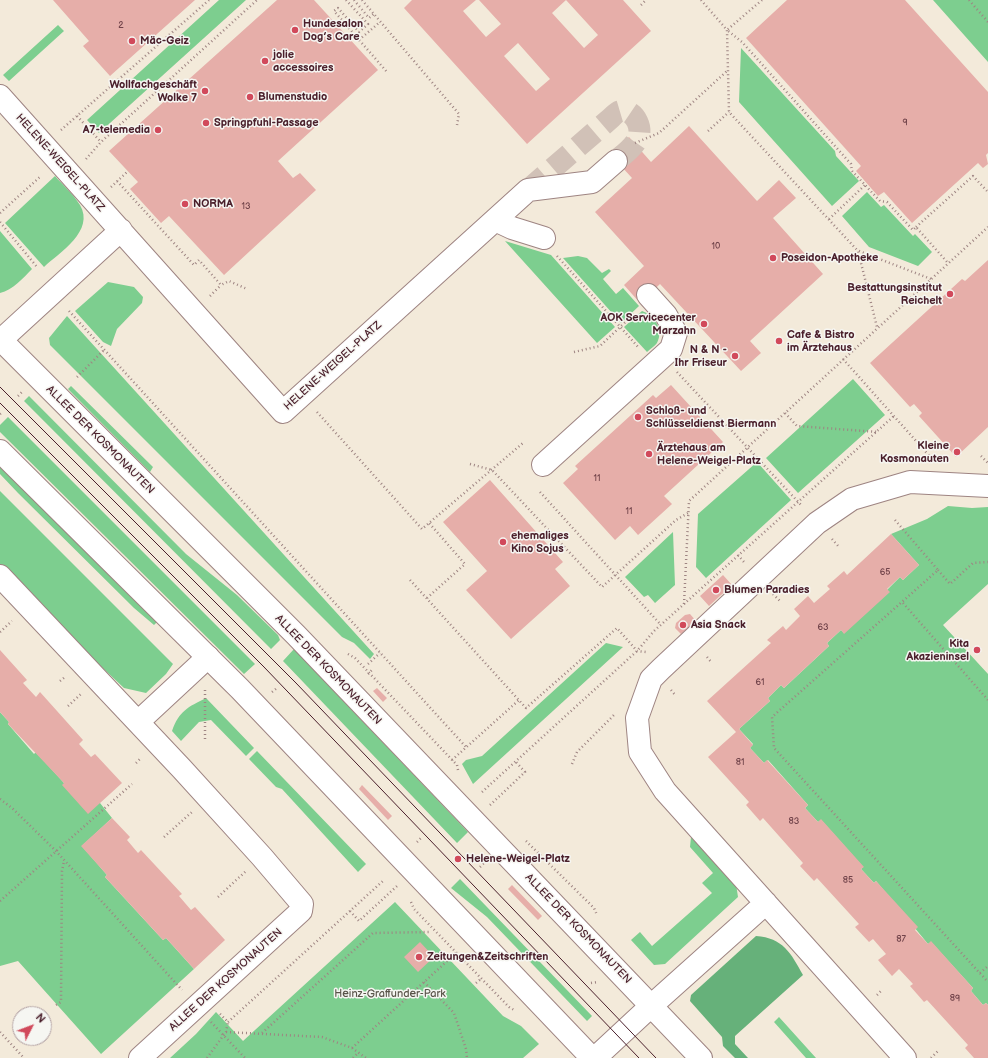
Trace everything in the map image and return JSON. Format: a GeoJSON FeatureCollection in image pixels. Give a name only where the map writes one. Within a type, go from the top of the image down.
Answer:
{"type":"FeatureCollection","features":[{"type":"Feature","properties":{"kind":"street","name":"HELENE-WEIGEL-PLATZ"},"geometry":{"type":"LineString","coordinates":[[0,96],[283,412],[528,190],[592,182],[616,161]]}},
{"type":"Feature","properties":{"kind":"street"},"geometry":{"type":"LineString","coordinates":[[495,220],[512,228],[542,238]]}},
{"type":"Feature","properties":{"kind":"street"},"geometry":{"type":"LineString","coordinates":[[0,340],[121,230]]}},
{"type":"Feature","properties":{"kind":"street"},"geometry":{"type":"LineString","coordinates":[[543,465],[671,349],[676,333],[666,315],[644,302]]}},
{"type":"Feature","properties":{"kind":"street","name":"ALLEE DER KOSMONAUTEN"},"geometry":{"type":"LineString","coordinates":[[0,340],[296,635],[701,1058]]}},
{"type":"Feature","properties":{"kind":"street"},"geometry":{"type":"LineString","coordinates":[[0,451],[208,656],[594,1058],[766,903]]}},
{"type":"Feature","properties":{"kind":"street"},"geometry":{"type":"LineString","coordinates":[[906,1058],[665,792],[640,752],[637,718],[651,679],[816,523],[852,499],[910,482],[988,486]]}},
{"type":"Feature","properties":{"kind":"street","name":"ALLEE DER KOSMONAUTEN"},"geometry":{"type":"LineString","coordinates":[[0,576],[208,798],[299,898],[302,904],[301,911],[197,1006],[146,1056]]}},
{"type":"Feature","properties":{"kind":"street"},"geometry":{"type":"LineString","coordinates":[[138,722],[208,656]]}},
{"type":"Feature","properties":{"kind":"path"},"geometry":{"type":"LineString","coordinates":[[44,146],[209,0]]}},
{"type":"Feature","properties":{"kind":"path"},"geometry":{"type":"LineString","coordinates":[[77,116],[101,142],[257,0]]}},
{"type":"Feature","properties":{"kind":"path"},"geometry":{"type":"LineString","coordinates":[[346,0],[368,24],[359,32],[338,8],[334,11],[388,72]]}},
{"type":"Feature","properties":{"kind":"path"},"geometry":{"type":"LineString","coordinates":[[354,0],[369,18],[374,14]]}},
{"type":"Feature","properties":{"kind":"path"},"geometry":{"type":"LineString","coordinates":[[362,0],[459,114],[457,125]]}},
{"type":"Feature","properties":{"kind":"path"},"geometry":{"type":"LineString","coordinates":[[641,6],[646,0]]}},
{"type":"Feature","properties":{"kind":"path"},"geometry":{"type":"LineString","coordinates":[[701,0],[727,30],[742,42],[851,164],[852,171],[880,201],[887,202],[913,230],[973,176],[988,192]]}},
{"type":"Feature","properties":{"kind":"path"},"geometry":{"type":"LineString","coordinates":[[762,0],[727,30],[729,112],[858,251],[931,278]]}},
{"type":"Feature","properties":{"kind":"path"},"geometry":{"type":"LineString","coordinates":[[969,0],[988,22]]}},
{"type":"Feature","properties":{"kind":"path"},"geometry":{"type":"LineString","coordinates":[[359,40],[380,22]]}},
{"type":"Feature","properties":{"kind":"path"},"geometry":{"type":"LineString","coordinates":[[635,143],[659,133],[727,71]]}},
{"type":"Feature","properties":{"kind":"path"},"geometry":{"type":"LineString","coordinates":[[708,131],[729,112]]}},
{"type":"Feature","properties":{"kind":"path"},"geometry":{"type":"LineString","coordinates":[[128,171],[116,182],[194,265],[199,260],[222,285]]}},
{"type":"Feature","properties":{"kind":"path"},"geometry":{"type":"LineString","coordinates":[[0,213],[45,172]]}},
{"type":"Feature","properties":{"kind":"path"},"geometry":{"type":"LineString","coordinates":[[829,219],[865,185]]}},
{"type":"Feature","properties":{"kind":"path"},"geometry":{"type":"LineString","coordinates":[[0,222],[37,267]]}},
{"type":"Feature","properties":{"kind":"path"},"geometry":{"type":"LineString","coordinates":[[916,227],[948,263]]}},
{"type":"Feature","properties":{"kind":"path"},"geometry":{"type":"LineString","coordinates":[[684,604],[689,501],[988,227]]}},
{"type":"Feature","properties":{"kind":"path"},"geometry":{"type":"LineString","coordinates":[[542,238],[620,327],[659,361],[748,448],[803,508]]}},
{"type":"Feature","properties":{"kind":"path"},"geometry":{"type":"LineString","coordinates":[[858,251],[877,328]]}},
{"type":"Feature","properties":{"kind":"path"},"geometry":{"type":"LineString","coordinates":[[208,298],[222,285],[229,281],[247,289]]}},
{"type":"Feature","properties":{"kind":"path"},"geometry":{"type":"LineString","coordinates":[[574,352],[600,346],[644,302]]}},
{"type":"Feature","properties":{"kind":"path"},"geometry":{"type":"LineString","coordinates":[[69,311],[466,747]]}},
{"type":"Feature","properties":{"kind":"path"},"geometry":{"type":"LineString","coordinates":[[77,377],[104,350]]}},
{"type":"Feature","properties":{"kind":"path"},"geometry":{"type":"LineString","coordinates":[[843,359],[941,469],[945,484]]}},
{"type":"Feature","properties":{"kind":"path"},"geometry":{"type":"LineString","coordinates":[[304,393],[311,406],[422,529],[523,443]]}},
{"type":"Feature","properties":{"kind":"path"},"geometry":{"type":"LineString","coordinates":[[785,413],[797,426],[878,432]]}},
{"type":"Feature","properties":{"kind":"path"},"geometry":{"type":"LineString","coordinates":[[482,792],[637,651],[661,625],[684,604],[797,501],[878,432],[894,416]]}},
{"type":"Feature","properties":{"kind":"path"},"geometry":{"type":"LineString","coordinates":[[981,456],[988,464]]}},
{"type":"Feature","properties":{"kind":"path"},"geometry":{"type":"LineString","coordinates":[[470,464],[492,470],[602,587],[676,520],[688,512]]}},
{"type":"Feature","properties":{"kind":"path"},"geometry":{"type":"LineString","coordinates":[[540,492],[661,625]]}},
{"type":"Feature","properties":{"kind":"path"},"geometry":{"type":"LineString","coordinates":[[895,520],[950,584],[973,563],[988,562]]}},
{"type":"Feature","properties":{"kind":"path"},"geometry":{"type":"LineString","coordinates":[[428,598],[465,564],[429,523]]}},
{"type":"Feature","properties":{"kind":"path"},"geometry":{"type":"LineString","coordinates":[[938,570],[772,718],[774,748],[988,982]]}},
{"type":"Feature","properties":{"kind":"path"},"geometry":{"type":"LineString","coordinates":[[410,580],[428,598],[526,708],[617,628],[637,651]]}},
{"type":"Feature","properties":{"kind":"path"},"geometry":{"type":"LineString","coordinates":[[902,603],[988,700]]}},
{"type":"Feature","properties":{"kind":"path"},"geometry":{"type":"LineString","coordinates":[[0,632],[9,624]]}},
{"type":"Feature","properties":{"kind":"path"},"geometry":{"type":"LineString","coordinates":[[368,664],[380,653]]}},
{"type":"Feature","properties":{"kind":"path"},"geometry":{"type":"LineString","coordinates":[[205,690],[206,741]]}},
{"type":"Feature","properties":{"kind":"path"},"geometry":{"type":"LineString","coordinates":[[452,760],[519,700]]}},
{"type":"Feature","properties":{"kind":"path"},"geometry":{"type":"LineString","coordinates":[[572,764],[577,752],[616,714]]}},
{"type":"Feature","properties":{"kind":"path"},"geometry":{"type":"LineString","coordinates":[[489,806],[525,772],[515,761]]}},
{"type":"Feature","properties":{"kind":"path"},"geometry":{"type":"LineString","coordinates":[[0,901],[132,784]]}},
{"type":"Feature","properties":{"kind":"path"},"geometry":{"type":"LineString","coordinates":[[0,798],[56,851],[223,1036],[245,1058]]}},
{"type":"Feature","properties":{"kind":"path"},"geometry":{"type":"LineString","coordinates":[[164,837],[208,798]]}},
{"type":"Feature","properties":{"kind":"path"},"geometry":{"type":"LineString","coordinates":[[218,897],[262,857]]}},
{"type":"Feature","properties":{"kind":"path"},"geometry":{"type":"LineString","coordinates":[[56,1005],[61,1002],[62,871],[64,861]]}},
{"type":"Feature","properties":{"kind":"path"},"geometry":{"type":"LineString","coordinates":[[207,1058],[226,1032],[228,1022],[384,880]]}},
{"type":"Feature","properties":{"kind":"path"},"geometry":{"type":"LineString","coordinates":[[350,911],[359,921],[398,886]]}},
{"type":"Feature","properties":{"kind":"path"},"geometry":{"type":"LineString","coordinates":[[262,1033],[373,933],[429,932]]}},
{"type":"Feature","properties":{"kind":"path"},"geometry":{"type":"LineString","coordinates":[[352,1048],[461,947]]}},
{"type":"Feature","properties":{"kind":"path"},"geometry":{"type":"LineString","coordinates":[[980,973],[988,966]]}},
{"type":"Feature","properties":{"kind":"path"},"geometry":{"type":"LineString","coordinates":[[476,983],[486,973]]}},
{"type":"Feature","properties":{"kind":"path"},"geometry":{"type":"LineString","coordinates":[[424,982],[454,1013],[466,1049],[467,1058]]}},
{"type":"Feature","properties":{"kind":"path"},"geometry":{"type":"LineString","coordinates":[[0,1032],[24,1058]]}},
{"type":"Feature","properties":{"kind":"path"},"geometry":{"type":"LineString","coordinates":[[226,1032],[322,1037],[352,1048],[366,1058]]}},
{"type":"Feature","properties":{"kind":"path"},"geometry":{"type":"LineString","coordinates":[[931,1058],[938,1052]]}},
{"type":"Feature","properties":{"kind":"path"},"geometry":{"type":"LineString","coordinates":[[353,1058],[358,1053]]}},
{"type":"Feature","properties":{"kind":"green space"},"geometry":{"type":"Polygon","coordinates":[[[219,0],[246,0],[99,133],[87,120],[219,0]]]}},
{"type":"Feature","properties":{"kind":"green space"},"geometry":{"type":"Polygon","coordinates":[[[933,0],[988,0],[988,62],[933,0]]]}},
{"type":"Feature","properties":{"kind":"green space"},"geometry":{"type":"Polygon","coordinates":[[[58,25],[64,31],[9,81],[3,75],[58,25]]]}},
{"type":"Feature","properties":{"kind":"green space"},"geometry":{"type":"Polygon","coordinates":[[[741,48],[835,151],[836,156],[859,181],[832,206],[739,102],[741,48]]]}},
{"type":"Feature","properties":{"kind":"green space"},"geometry":{"type":"Polygon","coordinates":[[[55,176],[80,205],[83,215],[83,224],[74,240],[44,267],[5,223],[55,176]]]}},
{"type":"Feature","properties":{"kind":"green space"},"geometry":{"type":"Polygon","coordinates":[[[867,192],[881,207],[884,205],[913,236],[915,234],[932,252],[918,266],[869,247],[842,216],[867,192]]]}},
{"type":"Feature","properties":{"kind":"green space"},"geometry":{"type":"Polygon","coordinates":[[[0,231],[32,269],[9,289],[0,293],[0,231]]]}},
{"type":"Feature","properties":{"kind":"green space"},"geometry":{"type":"Polygon","coordinates":[[[505,241],[551,255],[615,327],[597,343],[505,241]]]}},
{"type":"Feature","properties":{"kind":"green space"},"geometry":{"type":"Polygon","coordinates":[[[578,256],[587,258],[602,273],[609,269],[611,271],[603,279],[616,294],[623,288],[639,306],[621,323],[563,258],[578,256]]]}},
{"type":"Feature","properties":{"kind":"green space"},"geometry":{"type":"Polygon","coordinates":[[[108,282],[134,287],[143,297],[142,303],[117,329],[111,346],[103,342],[75,311],[108,282]]]}},
{"type":"Feature","properties":{"kind":"green space"},"geometry":{"type":"Polygon","coordinates":[[[642,311],[654,319],[659,328],[659,338],[657,343],[647,352],[624,327],[642,311]]]}},
{"type":"Feature","properties":{"kind":"green space"},"geometry":{"type":"Polygon","coordinates":[[[67,316],[374,654],[370,659],[354,643],[342,637],[50,345],[49,338],[67,316]]]}},
{"type":"Feature","properties":{"kind":"green space"},"geometry":{"type":"Polygon","coordinates":[[[853,379],[885,415],[798,493],[766,458],[853,379]]]}},
{"type":"Feature","properties":{"kind":"green space"},"geometry":{"type":"Polygon","coordinates":[[[71,386],[153,467],[150,472],[68,389],[71,386]]]}},
{"type":"Feature","properties":{"kind":"green space"},"geometry":{"type":"Polygon","coordinates":[[[29,396],[186,554],[237,595],[278,635],[280,640],[271,649],[24,401],[29,396]]]}},
{"type":"Feature","properties":{"kind":"green space"},"geometry":{"type":"Polygon","coordinates":[[[8,417],[255,664],[244,674],[0,432],[0,425],[8,417]]]}},
{"type":"Feature","properties":{"kind":"green space"},"geometry":{"type":"Polygon","coordinates":[[[757,462],[791,500],[706,578],[696,567],[698,514],[757,462]]]}},
{"type":"Feature","properties":{"kind":"green space"},"geometry":{"type":"Polygon","coordinates":[[[0,467],[157,622],[154,625],[134,608],[18,493],[0,474],[0,467]]]}},
{"type":"Feature","properties":{"kind":"green space"},"geometry":{"type":"Polygon","coordinates":[[[0,491],[173,664],[166,674],[146,693],[124,688],[0,572],[0,491]]]}},
{"type":"Feature","properties":{"kind":"green space"},"geometry":{"type":"Polygon","coordinates":[[[948,506],[972,508],[988,507],[988,584],[943,625],[988,674],[988,1005],[986,1003],[983,1005],[971,991],[973,988],[931,942],[928,944],[876,881],[874,883],[861,869],[863,867],[821,820],[818,822],[805,808],[808,805],[768,760],[764,763],[750,748],[753,744],[739,729],[770,701],[768,698],[781,685],[784,688],[829,646],[827,643],[841,630],[844,633],[900,577],[903,580],[919,565],[891,534],[927,519],[948,506]]]}},
{"type":"Feature","properties":{"kind":"green space"},"geometry":{"type":"Polygon","coordinates":[[[673,532],[675,585],[655,603],[648,595],[644,597],[625,577],[673,532]]]}},
{"type":"Feature","properties":{"kind":"green space"},"geometry":{"type":"Polygon","coordinates":[[[606,643],[623,647],[473,784],[462,764],[466,760],[482,756],[606,643]]]}},
{"type":"Feature","properties":{"kind":"green space"},"geometry":{"type":"Polygon","coordinates":[[[294,649],[468,832],[457,843],[283,661],[294,649]]]}},
{"type":"Feature","properties":{"kind":"green space"},"geometry":{"type":"Polygon","coordinates":[[[206,698],[254,748],[246,756],[211,720],[199,722],[181,741],[172,731],[181,714],[185,710],[206,698]]]}},
{"type":"Feature","properties":{"kind":"green space"},"geometry":{"type":"Polygon","coordinates":[[[0,712],[9,722],[8,724],[34,754],[36,752],[64,783],[100,803],[112,818],[82,846],[107,875],[105,877],[163,940],[166,938],[194,969],[101,1054],[18,961],[0,966],[0,712]]]}},
{"type":"Feature","properties":{"kind":"green space"},"geometry":{"type":"Polygon","coordinates":[[[257,751],[366,864],[358,872],[282,789],[276,787],[249,759],[257,751]]]}},
{"type":"Feature","properties":{"kind":"green space"},"geometry":{"type":"Polygon","coordinates":[[[691,837],[736,884],[738,897],[665,964],[654,965],[631,940],[640,932],[652,946],[712,893],[702,883],[713,873],[690,847],[691,837]]]}},
{"type":"Feature","properties":{"kind":"green space"},"geometry":{"type":"Polygon","coordinates":[[[460,879],[592,1016],[587,1021],[487,917],[451,888],[460,879]]]}},
{"type":"Feature","properties":{"kind":"green space","name":"Heinz-Graffunder-Park"},"geometry":{"type":"Polygon","coordinates":[[[395,902],[503,1016],[521,1026],[539,1044],[523,1058],[170,1058],[196,1034],[216,1012],[243,1041],[395,902]]]}},
{"type":"Feature","properties":{"kind":"green space"},"geometry":{"type":"Polygon","coordinates":[[[756,936],[765,937],[780,943],[790,954],[803,975],[735,1036],[735,1044],[748,1058],[735,1058],[723,1046],[722,1037],[690,1001],[691,995],[756,936]]]}},
{"type":"Feature","properties":{"kind":"green space"},"geometry":{"type":"Polygon","coordinates":[[[779,1017],[816,1058],[806,1058],[774,1022],[779,1017]]]}},
{"type":"Feature","properties":{"kind":"building"},"geometry":{"type":"Polygon","coordinates":[[[53,0],[195,0],[110,76],[83,46],[89,41],[53,0]]]}},
{"type":"Feature","properties":{"kind":"building"},"geometry":{"type":"Polygon","coordinates":[[[277,0],[314,0],[378,70],[278,161],[293,178],[300,173],[316,190],[224,275],[169,216],[161,223],[130,189],[138,182],[109,151],[277,0]]]}},
{"type":"Feature","properties":{"kind":"building"},"geometry":{"type":"Polygon","coordinates":[[[412,0],[476,0],[463,11],[486,37],[501,24],[479,0],[566,0],[623,0],[651,31],[527,144],[404,8],[412,0]],[[566,0],[552,13],[584,48],[598,35],[566,0]],[[518,43],[504,56],[536,91],[550,79],[518,43]]]}},
{"type":"Feature","properties":{"kind":"building"},"geometry":{"type":"Polygon","coordinates":[[[787,0],[905,0],[988,92],[988,153],[986,155],[988,164],[983,168],[978,163],[912,223],[884,192],[878,196],[856,171],[861,166],[746,38],[787,0]]]}},
{"type":"Feature","properties":{"kind":"building"},"geometry":{"type":"Polygon","coordinates":[[[689,126],[757,201],[779,180],[796,198],[773,218],[823,274],[750,341],[761,353],[741,371],[660,284],[640,303],[624,285],[644,266],[595,212],[632,178],[610,154],[629,137],[651,162],[689,126]]]}},
{"type":"Feature","properties":{"kind":"building"},"geometry":{"type":"Polygon","coordinates":[[[988,260],[988,427],[956,457],[919,416],[922,413],[914,404],[910,407],[870,363],[962,279],[965,281],[988,260]]]}},
{"type":"Feature","properties":{"kind":"building","name":"Ärztehaus am Helene-Weigel-Platz"},"geometry":{"type":"Polygon","coordinates":[[[671,385],[723,442],[664,496],[672,504],[638,535],[630,526],[615,540],[563,483],[578,469],[575,466],[653,395],[656,398],[671,385]]]}},
{"type":"Feature","properties":{"kind":"building","name":"ehemaliges Kino Sojus"},"geometry":{"type":"Polygon","coordinates":[[[490,480],[563,562],[555,569],[570,586],[511,639],[466,590],[487,571],[443,522],[490,480]]]}},
{"type":"Feature","properties":{"kind":"building"},"geometry":{"type":"Polygon","coordinates":[[[891,534],[919,565],[903,580],[900,577],[887,589],[890,592],[844,634],[841,630],[827,643],[829,646],[784,688],[781,685],[768,698],[770,701],[739,729],[753,745],[750,748],[764,763],[767,760],[808,805],[805,808],[818,822],[821,819],[864,867],[861,869],[874,883],[876,881],[918,927],[915,930],[928,944],[931,941],[973,988],[971,991],[983,1005],[986,1003],[988,1005],[988,1058],[974,1058],[965,1048],[968,1045],[927,1000],[924,1002],[910,986],[913,984],[899,969],[892,976],[878,960],[886,954],[873,939],[869,942],[855,927],[859,924],[817,878],[814,881],[800,866],[803,863],[763,818],[760,821],[746,805],[749,802],[708,757],[736,732],[707,701],[771,643],[767,640],[783,626],[786,630],[800,616],[794,609],[808,596],[814,603],[830,589],[827,586],[844,571],[847,575],[891,534]]]}},
{"type":"Feature","properties":{"kind":"building","name":"Blumen Paradies"},"geometry":{"type":"Polygon","coordinates":[[[723,575],[732,585],[709,606],[700,596],[723,575]]]}},
{"type":"Feature","properties":{"kind":"building","name":"Asia Snack"},"geometry":{"type":"Polygon","coordinates":[[[690,614],[696,621],[681,634],[675,628],[676,623],[685,615],[690,614]]]}},
{"type":"Feature","properties":{"kind":"building"},"geometry":{"type":"Polygon","coordinates":[[[0,650],[27,680],[23,683],[36,697],[40,692],[83,740],[79,744],[91,757],[95,754],[122,783],[88,814],[62,785],[64,783],[8,724],[9,722],[0,712],[0,650]]]}},
{"type":"Feature","properties":{"kind":"building"},"geometry":{"type":"Polygon","coordinates":[[[377,688],[387,698],[383,702],[373,691],[377,688]]]}},
{"type":"Feature","properties":{"kind":"building"},"geometry":{"type":"Polygon","coordinates":[[[362,785],[392,816],[388,820],[359,789],[362,785]]]}},
{"type":"Feature","properties":{"kind":"building"},"geometry":{"type":"Polygon","coordinates":[[[112,818],[130,837],[127,840],[138,853],[141,850],[182,894],[179,896],[191,910],[195,907],[225,940],[194,969],[166,938],[163,940],[105,877],[107,875],[81,846],[112,818]]]}},
{"type":"Feature","properties":{"kind":"building"},"geometry":{"type":"Polygon","coordinates":[[[512,885],[542,916],[538,920],[508,889],[512,885]]]}},
{"type":"Feature","properties":{"kind":"building","name":"Zeitungen&Zeitschriften"},"geometry":{"type":"Polygon","coordinates":[[[420,942],[434,957],[418,972],[404,957],[420,942]]]}},
{"type":"Feature","properties":{"kind":"tunnel"},"geometry":{"type":"LineString","coordinates":[[528,190],[616,113],[623,111],[631,114],[637,121],[639,126],[639,135],[633,146],[616,161]]}},
{"type":"Feature","properties":{"kind":"tram line"},"geometry":{"type":"LineString","coordinates":[[0,387],[296,683],[656,1058]]}},
{"type":"Feature","properties":{"kind":"tram line"},"geometry":{"type":"LineString","coordinates":[[0,403],[264,667],[639,1058]]}},
{"type":"Feature","properties":{"kind":"place","name":"Hundesalon Dog’s Care"},"geometry":{"type":"Point","coordinates":[295,30]}},
{"type":"Feature","properties":{"kind":"place","name":"Mäc-Geiz"},"geometry":{"type":"Point","coordinates":[132,41]}},
{"type":"Feature","properties":{"kind":"place","name":"jolie accessoires"},"geometry":{"type":"Point","coordinates":[265,61]}},
{"type":"Feature","properties":{"kind":"place","name":"Wollfachgeschäft Wolke 7"},"geometry":{"type":"Point","coordinates":[205,91]}},
{"type":"Feature","properties":{"kind":"place","name":"Blumenstudio"},"geometry":{"type":"Point","coordinates":[250,97]}},
{"type":"Feature","properties":{"kind":"place","name":"Springpfuhl-Passage"},"geometry":{"type":"Point","coordinates":[206,123]}},
{"type":"Feature","properties":{"kind":"place","name":"A7-telemedia"},"geometry":{"type":"Point","coordinates":[158,130]}},
{"type":"Feature","properties":{"kind":"place","name":"NORMA"},"geometry":{"type":"Point","coordinates":[185,204]}},
{"type":"Feature","properties":{"kind":"place","name":"Poseidon-Apotheke"},"geometry":{"type":"Point","coordinates":[773,258]}},
{"type":"Feature","properties":{"kind":"place","name":"Bestattungsinstitut Reichelt"},"geometry":{"type":"Point","coordinates":[950,294]}},
{"type":"Feature","properties":{"kind":"place","name":"AOK Servicecenter Marzahn"},"geometry":{"type":"Point","coordinates":[704,324]}},
{"type":"Feature","properties":{"kind":"place","name":"Cafe & Bistro im Ärztehaus"},"geometry":{"type":"Point","coordinates":[779,341]}},
{"type":"Feature","properties":{"kind":"place","name":"N & N - Ihr Friseur"},"geometry":{"type":"Point","coordinates":[735,356]}},
{"type":"Feature","properties":{"kind":"place","name":"Schloß- und Schlüsseldienst Biermann"},"geometry":{"type":"Point","coordinates":[638,417]}},
{"type":"Feature","properties":{"kind":"place","name":"Kleine Kosmonauten"},"geometry":{"type":"Point","coordinates":[957,452]}},
{"type":"Feature","properties":{"kind":"place","name":"Ärztehaus am Helene-Weigel-Platz"},"geometry":{"type":"Point","coordinates":[649,454]}},
{"type":"Feature","properties":{"kind":"place","name":"ehemaliges Kino Sojus"},"geometry":{"type":"Point","coordinates":[503,542]}},
{"type":"Feature","properties":{"kind":"place","name":"Blumen Paradies"},"geometry":{"type":"Point","coordinates":[716,590]}},
{"type":"Feature","properties":{"kind":"place","name":"Asia Snack"},"geometry":{"type":"Point","coordinates":[683,625]}},
{"type":"Feature","properties":{"kind":"place","name":"Kita Akazieninsel"},"geometry":{"type":"Point","coordinates":[977,650]}},
{"type":"Feature","properties":{"kind":"place","name":"Helene-Weigel-Platz"},"geometry":{"type":"Point","coordinates":[458,859]}},
{"type":"Feature","properties":{"kind":"place","name":"Zeitungen&Zeitschriften"},"geometry":{"type":"Point","coordinates":[419,957]}}]}
